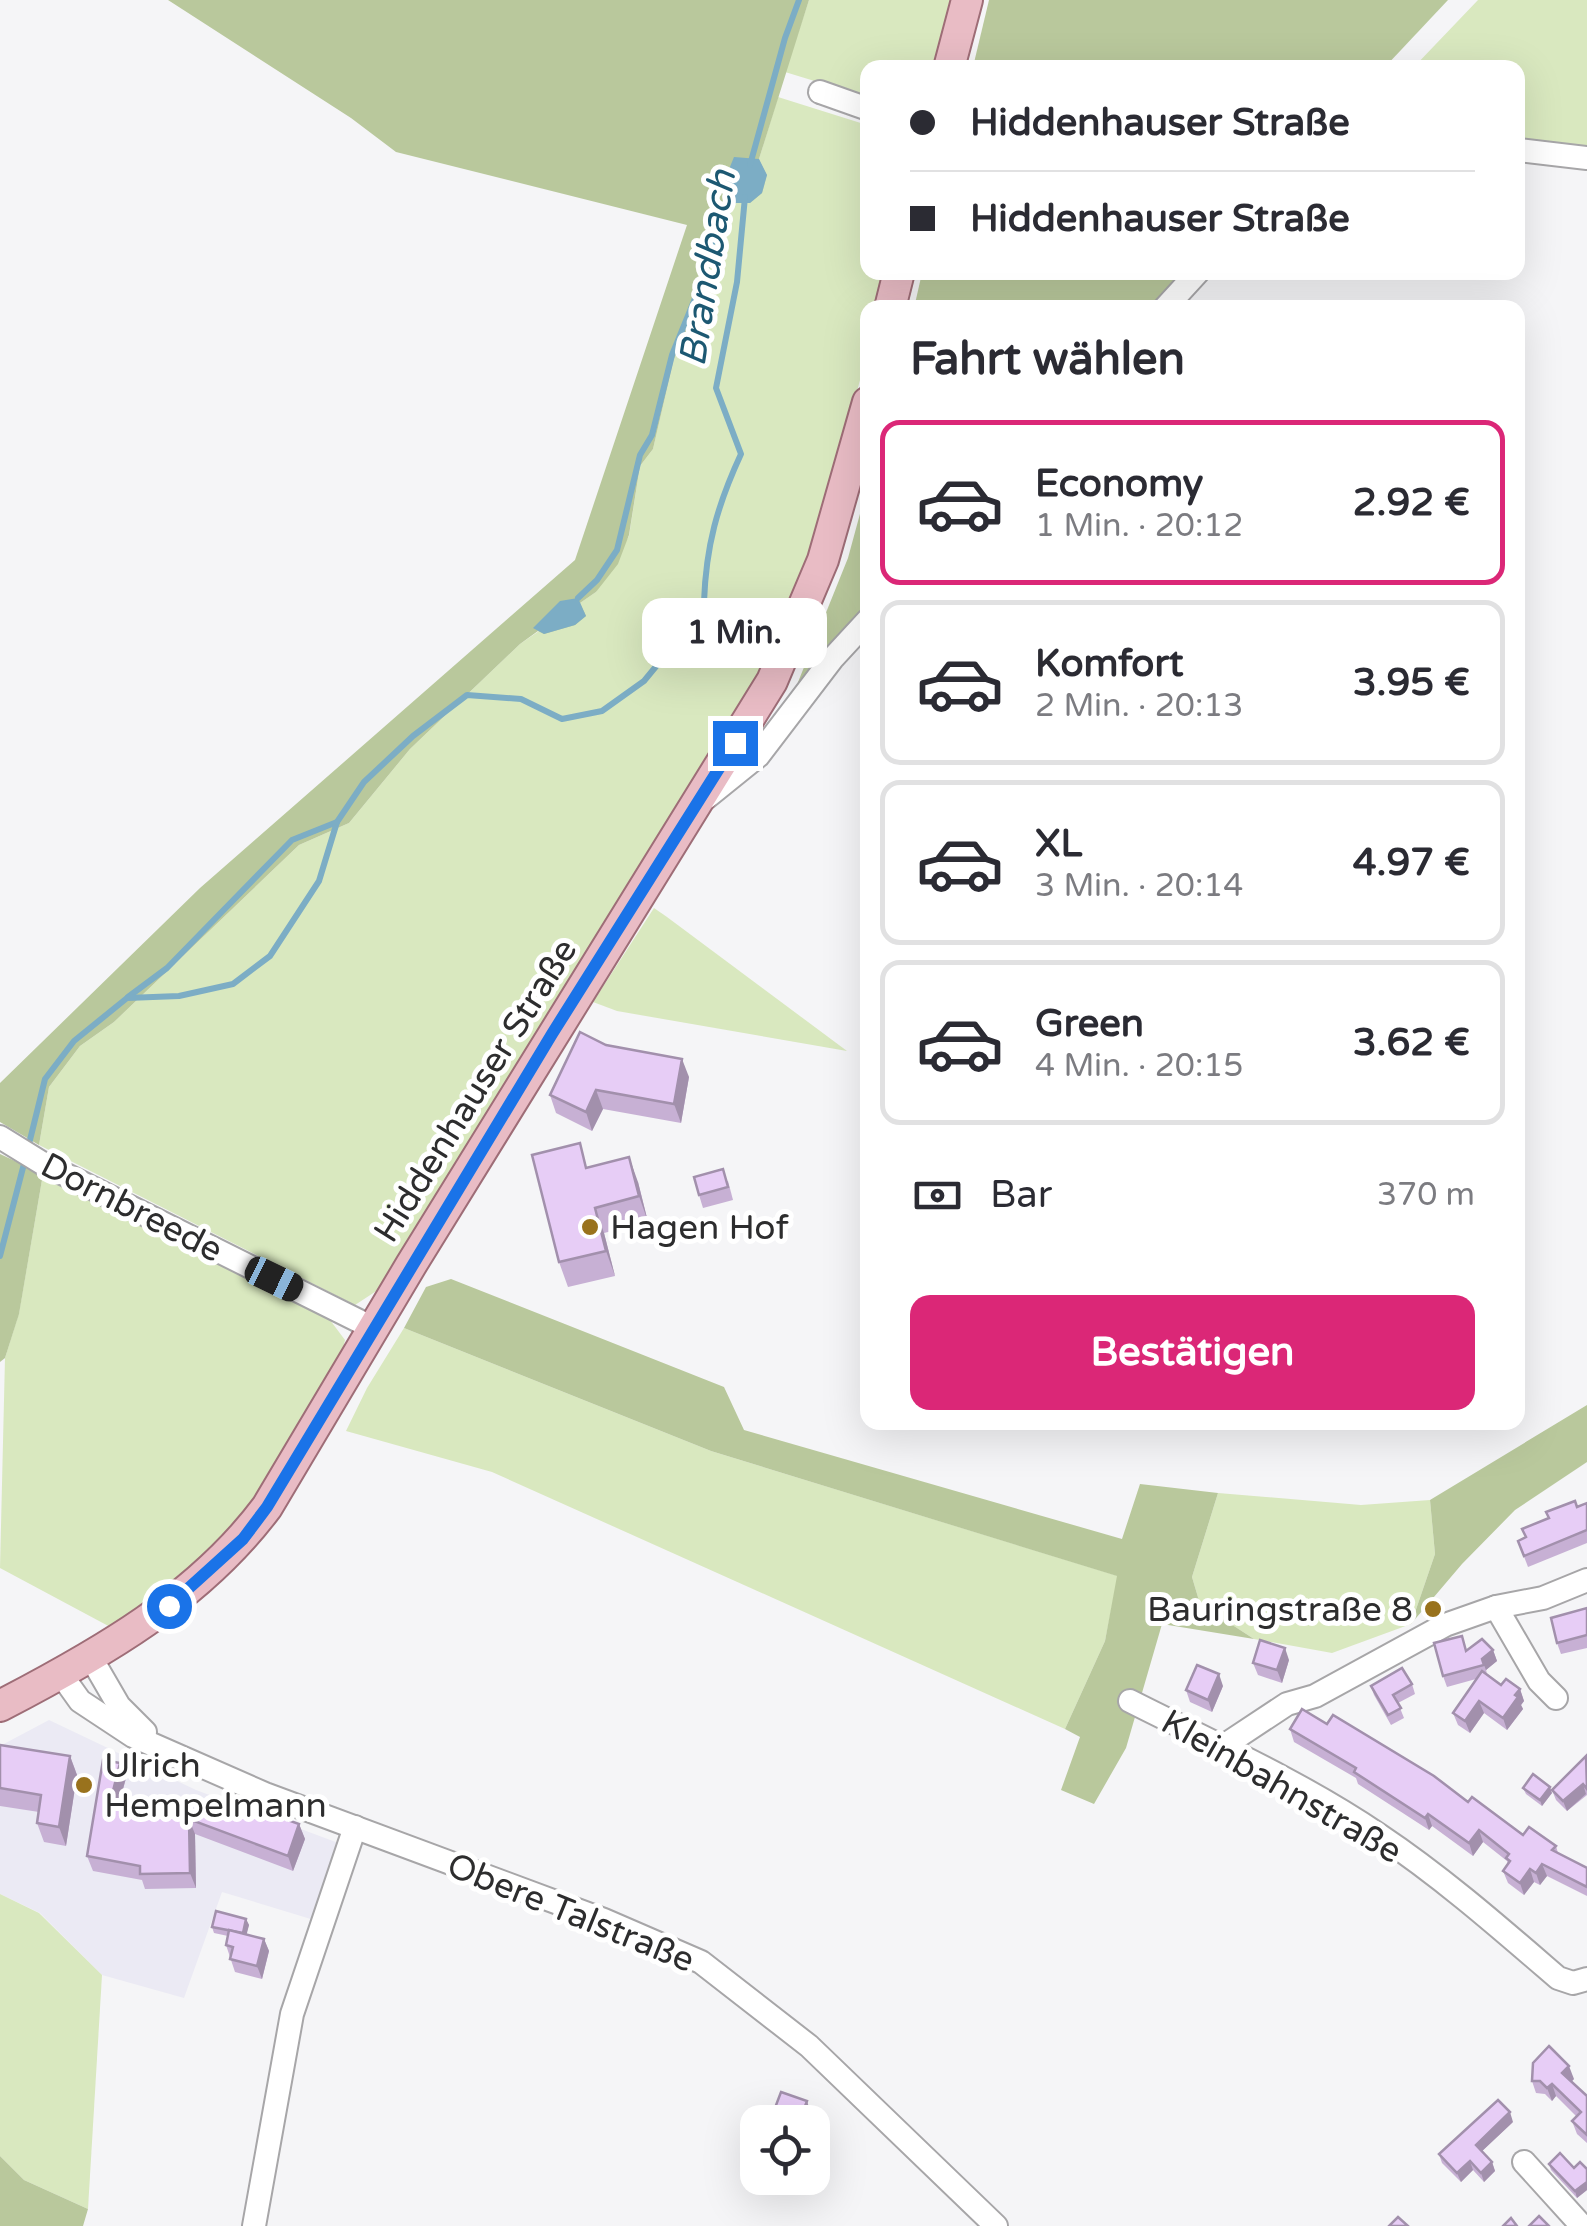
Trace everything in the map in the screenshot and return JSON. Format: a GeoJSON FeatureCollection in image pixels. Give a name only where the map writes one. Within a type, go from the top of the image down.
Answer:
{"type":"FeatureCollection","features":[{"type":"Feature","properties":{"kind":"main road"},"geometry":{"type":"LineString","coordinates":[[952,60],[967,0]]}},
{"type":"Feature","properties":{"kind":"main road","name":"Hiddenhauser Straße"},"geometry":{"type":"LineString","coordinates":[[0,1706],[147,1622],[190,1590],[243,1539],[267,1507],[552,1034],[772,681],[823,560],[860,430]]}},
{"type":"Feature","properties":{"kind":"street"},"geometry":{"type":"LineString","coordinates":[[820,92],[860,106]]}},
{"type":"Feature","properties":{"kind":"street"},"geometry":{"type":"LineString","coordinates":[[1525,151],[1587,158]]}},
{"type":"Feature","properties":{"kind":"street"},"geometry":{"type":"LineString","coordinates":[[1172,300],[1191,280]]}},
{"type":"Feature","properties":{"kind":"street"},"geometry":{"type":"LineString","coordinates":[[698,805],[758,756],[860,629]]}},
{"type":"Feature","properties":{"kind":"street","name":"Dornbreede"},"geometry":{"type":"LineString","coordinates":[[0,1137],[42,1163],[373,1328]]}},
{"type":"Feature","properties":{"kind":"street"},"geometry":{"type":"LineString","coordinates":[[1222,1747],[1287,1704],[1315,1696],[1445,1625],[1496,1607],[1544,1598],[1587,1580]]}},
{"type":"Feature","properties":{"kind":"street"},"geometry":{"type":"LineString","coordinates":[[1496,1607],[1539,1681],[1556,1698]]}},
{"type":"Feature","properties":{"kind":"street","name":"Obere Talstraße"},"geometry":{"type":"LineString","coordinates":[[90,1656],[119,1706],[138,1728],[185,1758]]}},
{"type":"Feature","properties":{"kind":"street","name":"Obere Talstraße"},"geometry":{"type":"LineString","coordinates":[[60,1673],[80,1701],[133,1736],[265,1794],[604,1920],[701,1962],[808,2046],[996,2226]]}},
{"type":"Feature","properties":{"kind":"street","name":"Kleinbahnstraße"},"geometry":{"type":"LineString","coordinates":[[1130,1701],[1310,1793],[1379,1834],[1476,1908],[1558,1978],[1580,1981]]}},
{"type":"Feature","properties":{"kind":"street"},"geometry":{"type":"LineString","coordinates":[[254,2226],[292,2014],[354,1827]]}},
{"type":"Feature","properties":{"kind":"street"},"geometry":{"type":"LineString","coordinates":[[1524,2162],[1582,2226]]}},
{"type":"Feature","properties":{"kind":"shaded area"},"geometry":{"type":"Polygon","coordinates":[[[49,1720],[196,1790],[341,1844],[314,1920],[222,1892],[184,1998],[102,1975],[40,1913],[0,1894],[0,1746],[49,1720]]]}},
{"type":"Feature","properties":{"kind":"green space"},"geometry":{"type":"Polygon","coordinates":[[[168,0],[809,0],[759,159],[767,175],[762,193],[750,203],[736,203],[718,227],[703,297],[674,359],[653,449],[640,466],[629,535],[618,564],[596,592],[580,603],[586,616],[575,625],[544,634],[538,631],[520,644],[410,749],[349,823],[299,845],[114,1022],[80,1046],[49,1087],[39,1145],[0,1122],[0,1083],[200,888],[575,560],[687,225],[396,152],[351,118],[168,0]]]}},
{"type":"Feature","properties":{"kind":"green space"},"geometry":{"type":"Polygon","coordinates":[[[809,0],[957,0],[940,60],[860,60],[860,95],[785,72],[809,0]]]}},
{"type":"Feature","properties":{"kind":"green space"},"geometry":{"type":"Polygon","coordinates":[[[989,0],[1448,0],[1392,60],[975,60],[989,0]]]}},
{"type":"Feature","properties":{"kind":"green space"},"geometry":{"type":"Polygon","coordinates":[[[1478,0],[1587,0],[1587,151],[1525,142],[1525,60],[1421,60],[1478,0]]]}},
{"type":"Feature","properties":{"kind":"green space"},"geometry":{"type":"Polygon","coordinates":[[[778,97],[860,123],[860,280],[887,280],[882,300],[860,300],[860,380],[808,568],[757,690],[384,1286],[355,1305],[39,1145],[49,1087],[80,1046],[114,1022],[299,845],[349,823],[410,749],[520,644],[596,592],[629,536],[640,466],[653,449],[674,359],[703,297],[718,227],[736,203],[750,203],[762,192],[767,175],[759,159],[778,97]]]}},
{"type":"Feature","properties":{"kind":"green space"},"geometry":{"type":"Polygon","coordinates":[[[920,280],[1179,280],[1159,300],[916,300],[920,280]]]}},
{"type":"Feature","properties":{"kind":"green space"},"geometry":{"type":"Polygon","coordinates":[[[860,514],[860,617],[792,697],[848,558],[860,514]]]}},
{"type":"Feature","properties":{"kind":"green space"},"geometry":{"type":"Polygon","coordinates":[[[654,908],[847,1051],[617,1011],[593,1002],[654,908]]]}},
{"type":"Feature","properties":{"kind":"green space"},"geometry":{"type":"Polygon","coordinates":[[[0,1154],[43,1174],[19,1314],[5,1358],[0,1362],[0,1154]]]}},
{"type":"Feature","properties":{"kind":"green space"},"geometry":{"type":"Polygon","coordinates":[[[43,1174],[327,1316],[345,1340],[340,1362],[250,1511],[227,1541],[114,1629],[0,1568],[5,1358],[19,1313],[43,1174]]]}},
{"type":"Feature","properties":{"kind":"green space"},"geometry":{"type":"Polygon","coordinates":[[[451,1279],[724,1387],[744,1430],[1122,1539],[1140,1484],[1218,1493],[1192,1577],[1200,1604],[1254,1639],[1162,1624],[1126,1748],[1094,1804],[1061,1790],[1080,1737],[1065,1729],[1105,1641],[1117,1576],[711,1451],[404,1328],[426,1287],[451,1279]]]}},
{"type":"Feature","properties":{"kind":"green space"},"geometry":{"type":"Polygon","coordinates":[[[404,1328],[711,1451],[1118,1576],[1105,1641],[1065,1729],[492,1472],[346,1431],[404,1328]]]}},
{"type":"Feature","properties":{"kind":"green space"},"geometry":{"type":"Polygon","coordinates":[[[1587,1405],[1587,1462],[1515,1510],[1411,1624],[1435,1554],[1430,1500],[1587,1405]]]}},
{"type":"Feature","properties":{"kind":"green space"},"geometry":{"type":"Polygon","coordinates":[[[1218,1493],[1361,1505],[1430,1500],[1435,1554],[1411,1624],[1332,1653],[1254,1639],[1200,1604],[1192,1577],[1218,1493]]]}},
{"type":"Feature","properties":{"kind":"green space"},"geometry":{"type":"Polygon","coordinates":[[[0,1894],[39,1913],[102,1975],[88,2209],[24,2180],[0,2156],[0,1894]]]}},
{"type":"Feature","properties":{"kind":"green space"},"geometry":{"type":"Polygon","coordinates":[[[0,2156],[24,2180],[88,2209],[83,2226],[0,2226],[0,2156]]]}},
{"type":"Feature","properties":{"kind":"water"},"geometry":{"type":"Polygon","coordinates":[[[734,157],[759,159],[767,175],[762,193],[750,203],[726,198],[725,179],[734,157]]]}},
{"type":"Feature","properties":{"kind":"water"},"geometry":{"type":"Polygon","coordinates":[[[578,598],[586,616],[575,625],[544,634],[533,628],[560,601],[578,598]]]}},
{"type":"Feature","properties":{"kind":"building"},"geometry":{"type":"Polygon","coordinates":[[[580,1032],[606,1045],[682,1059],[674,1104],[596,1090],[586,1112],[550,1095],[580,1032]]]}},
{"type":"Feature","properties":{"kind":"building","name":"Hagen Hof"},"geometry":{"type":"Polygon","coordinates":[[[580,1143],[586,1168],[629,1157],[639,1196],[595,1208],[606,1251],[559,1262],[532,1155],[580,1143]]]}},
{"type":"Feature","properties":{"kind":"building"},"geometry":{"type":"Polygon","coordinates":[[[723,1169],[728,1187],[699,1195],[694,1177],[723,1169]]]}},
{"type":"Feature","properties":{"kind":"building"},"geometry":{"type":"Polygon","coordinates":[[[1575,1501],[1577,1507],[1587,1503],[1587,1530],[1524,1556],[1518,1541],[1526,1537],[1522,1529],[1549,1518],[1546,1512],[1575,1501]]]}},
{"type":"Feature","properties":{"kind":"building"},"geometry":{"type":"Polygon","coordinates":[[[1587,1608],[1587,1635],[1557,1643],[1551,1618],[1587,1608]]]}},
{"type":"Feature","properties":{"kind":"building"},"geometry":{"type":"Polygon","coordinates":[[[1462,1636],[1466,1651],[1482,1639],[1493,1650],[1482,1659],[1484,1665],[1443,1676],[1434,1643],[1462,1636]]]}},
{"type":"Feature","properties":{"kind":"building"},"geometry":{"type":"Polygon","coordinates":[[[1260,1640],[1285,1648],[1277,1670],[1253,1663],[1260,1640]]]}},
{"type":"Feature","properties":{"kind":"building"},"geometry":{"type":"Polygon","coordinates":[[[1197,1665],[1219,1674],[1208,1700],[1186,1690],[1197,1665]]]}},
{"type":"Feature","properties":{"kind":"building"},"geometry":{"type":"Polygon","coordinates":[[[1402,1668],[1412,1684],[1393,1695],[1401,1708],[1388,1715],[1371,1686],[1402,1668]]]}},
{"type":"Feature","properties":{"kind":"building"},"geometry":{"type":"Polygon","coordinates":[[[1482,1671],[1501,1685],[1506,1679],[1520,1689],[1515,1695],[1518,1697],[1503,1718],[1479,1701],[1465,1721],[1453,1713],[1482,1671]]]}},
{"type":"Feature","properties":{"kind":"building"},"geometry":{"type":"Polygon","coordinates":[[[1302,1709],[1327,1724],[1333,1715],[1434,1776],[1468,1802],[1472,1797],[1523,1835],[1529,1827],[1556,1846],[1552,1850],[1587,1868],[1587,1887],[1542,1864],[1536,1873],[1530,1869],[1520,1883],[1503,1871],[1510,1861],[1506,1858],[1509,1854],[1479,1830],[1469,1843],[1290,1729],[1302,1709]]]}},
{"type":"Feature","properties":{"kind":"building"},"geometry":{"type":"Polygon","coordinates":[[[0,1745],[70,1756],[59,1827],[37,1823],[41,1795],[0,1788],[0,1745]]]}},
{"type":"Feature","properties":{"kind":"building"},"geometry":{"type":"Polygon","coordinates":[[[1586,1756],[1587,1789],[1583,1784],[1563,1801],[1552,1790],[1586,1756]]]}},
{"type":"Feature","properties":{"kind":"building"},"geometry":{"type":"Polygon","coordinates":[[[103,1760],[120,1763],[111,1799],[139,1804],[137,1815],[271,1814],[299,1824],[288,1856],[189,1819],[190,1873],[140,1874],[140,1866],[87,1856],[103,1760]]]}},
{"type":"Feature","properties":{"kind":"building"},"geometry":{"type":"Polygon","coordinates":[[[1533,1774],[1550,1787],[1540,1800],[1523,1788],[1533,1774]]]}},
{"type":"Feature","properties":{"kind":"building"},"geometry":{"type":"Polygon","coordinates":[[[216,1911],[246,1919],[243,1933],[212,1927],[216,1911]]]}},
{"type":"Feature","properties":{"kind":"building"},"geometry":{"type":"Polygon","coordinates":[[[229,1930],[264,1939],[257,1966],[230,1959],[233,1947],[226,1945],[229,1930]]]}},
{"type":"Feature","properties":{"kind":"building"},"geometry":{"type":"Polygon","coordinates":[[[1549,2046],[1569,2066],[1562,2073],[1587,2096],[1587,2135],[1572,2121],[1581,2112],[1552,2084],[1547,2088],[1540,2081],[1532,2081],[1533,2063],[1549,2046]]]}},
{"type":"Feature","properties":{"kind":"building"},"geometry":{"type":"Polygon","coordinates":[[[781,2092],[807,2101],[805,2105],[776,2105],[781,2092]]]}},
{"type":"Feature","properties":{"kind":"building"},"geometry":{"type":"Polygon","coordinates":[[[1498,2100],[1510,2112],[1476,2145],[1492,2162],[1481,2173],[1470,2161],[1457,2173],[1439,2154],[1498,2100]]]}},
{"type":"Feature","properties":{"kind":"building"},"geometry":{"type":"Polygon","coordinates":[[[1560,2153],[1574,2168],[1580,2162],[1587,2169],[1587,2182],[1575,2191],[1549,2164],[1560,2153]]]}},
{"type":"Feature","properties":{"kind":"building"},"geometry":{"type":"Polygon","coordinates":[[[1539,2216],[1549,2226],[1529,2226],[1539,2216]]]}},
{"type":"Feature","properties":{"kind":"building"},"geometry":{"type":"Polygon","coordinates":[[[1398,2217],[1408,2226],[1389,2226],[1398,2217]]]}},
{"type":"Feature","properties":{"kind":"waterway","name":"Brandbach"},"geometry":{"type":"LineString","coordinates":[[750,165],[799,0]]}},
{"type":"Feature","properties":{"kind":"waterway"},"geometry":{"type":"LineString","coordinates":[[578,598],[597,580],[617,550],[640,455],[652,435],[672,355],[705,274],[711,246],[736,195]]}},
{"type":"Feature","properties":{"kind":"waterway","name":"Brandbach"},"geometry":{"type":"LineString","coordinates":[[28,1148],[45,1079],[74,1041],[127,998],[179,996],[233,984],[270,956],[319,881],[337,822],[364,782],[413,736],[467,695],[521,699],[562,719],[602,711],[644,681],[672,647],[685,618],[704,602],[714,526],[741,454],[716,388],[737,282],[745,197]]}},
{"type":"Feature","properties":{"kind":"waterway"},"geometry":{"type":"LineString","coordinates":[[128,997],[167,968],[292,840],[337,822]]}},
{"type":"Feature","properties":{"kind":"waterway","name":"Brandbach"},"geometry":{"type":"LineString","coordinates":[[0,1256],[25,1160]]}},
{"type":"Feature","properties":{"kind":"place","name":"Hagen Hof"},"geometry":{"type":"Point","coordinates":[590,1227]}},
{"type":"Feature","properties":{"kind":"place","name":"Bauringstraße 8"},"geometry":{"type":"Point","coordinates":[1433,1609]}},
{"type":"Feature","properties":{"kind":"place","name":"Ulrich Hempelmann"},"geometry":{"type":"Point","coordinates":[84,1785]}},
{"type":"Feature","properties":{"kind":"route"},"geometry":{"type":"LineString","coordinates":[[169,1606],[243,1539],[267,1507],[552,1034],[735,743]]}}]}
